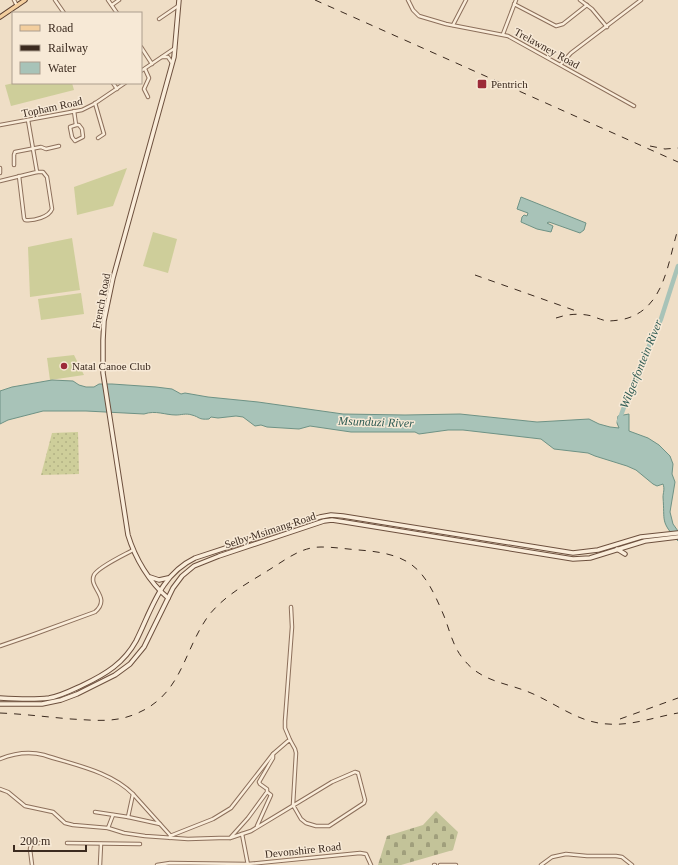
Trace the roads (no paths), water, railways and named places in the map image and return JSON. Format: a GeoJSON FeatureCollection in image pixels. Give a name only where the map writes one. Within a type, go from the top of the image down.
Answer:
{"type":"FeatureCollection","features":[{"type":"Feature","properties":{"kind":"main road"},"geometry":{"type":"LineString","coordinates":[[0,16],[21,0]]}},
{"type":"Feature","properties":{"kind":"main road"},"geometry":{"type":"LineString","coordinates":[[16,3],[25,0]]}},
{"type":"Feature","properties":{"kind":"main road","name":"French Road"},"geometry":{"type":"LineString","coordinates":[[168,598],[159,591],[133,550],[126,526],[103,373],[103,340],[104,321],[111,288],[172,63],[175,48],[179,0]]}},
{"type":"Feature","properties":{"kind":"main road","name":"Selby Msimang Road"},"geometry":{"type":"LineString","coordinates":[[0,698],[36,699],[56,696],[65,694],[103,676],[123,660],[132,647],[159,591],[182,565],[195,558],[315,518],[331,515],[348,517],[573,553],[590,552],[641,537],[678,537]]}},
{"type":"Feature","properties":{"kind":"main road","name":"Selby Msimang Road"},"geometry":{"type":"LineString","coordinates":[[0,704],[42,704],[61,700],[77,694],[115,675],[130,664],[144,647],[173,588],[182,576],[199,563],[332,520],[572,559],[590,558],[637,543],[678,533]]}},
{"type":"Feature","properties":{"kind":"main road"},"geometry":{"type":"LineString","coordinates":[[622,542],[625,544],[637,543]]}},
{"type":"Feature","properties":{"kind":"main road"},"geometry":{"type":"LineString","coordinates":[[617,549],[625,554]]}},
{"type":"Feature","properties":{"kind":"main road"},"geometry":{"type":"LineString","coordinates":[[150,577],[160,580],[169,578]]}},
{"type":"Feature","properties":{"kind":"street"},"geometry":{"type":"LineString","coordinates":[[55,0],[63,12]]}},
{"type":"Feature","properties":{"kind":"street"},"geometry":{"type":"LineString","coordinates":[[108,0],[116,12]]}},
{"type":"Feature","properties":{"kind":"street"},"geometry":{"type":"LineString","coordinates":[[112,5],[119,0]]}},
{"type":"Feature","properties":{"kind":"street","name":"Trelawney Road"},"geometry":{"type":"LineString","coordinates":[[408,0],[412,10],[419,16],[438,23],[503,34],[561,64],[634,106]]}},
{"type":"Feature","properties":{"kind":"street"},"geometry":{"type":"LineString","coordinates":[[453,25],[466,0]]}},
{"type":"Feature","properties":{"kind":"street"},"geometry":{"type":"LineString","coordinates":[[503,34],[516,0]]}},
{"type":"Feature","properties":{"kind":"street"},"geometry":{"type":"LineString","coordinates":[[580,0],[588,5],[607,27]]}},
{"type":"Feature","properties":{"kind":"street"},"geometry":{"type":"LineString","coordinates":[[561,64],[571,53],[641,0]]}},
{"type":"Feature","properties":{"kind":"street"},"geometry":{"type":"LineString","coordinates":[[514,4],[556,26],[564,24],[588,5]]}},
{"type":"Feature","properties":{"kind":"street"},"geometry":{"type":"LineString","coordinates":[[158,19],[179,6]]}},
{"type":"Feature","properties":{"kind":"street"},"geometry":{"type":"LineString","coordinates":[[142,70],[175,48]]}},
{"type":"Feature","properties":{"kind":"street"},"geometry":{"type":"LineString","coordinates":[[142,49],[152,64]]}},
{"type":"Feature","properties":{"kind":"street"},"geometry":{"type":"LineString","coordinates":[[161,57],[168,57],[172,63]]}},
{"type":"Feature","properties":{"kind":"street"},"geometry":{"type":"LineString","coordinates":[[145,69],[150,78],[144,90],[148,97]]}},
{"type":"Feature","properties":{"kind":"street"},"geometry":{"type":"LineString","coordinates":[[114,84],[116,89]]}},
{"type":"Feature","properties":{"kind":"street","name":"Topham Road"},"geometry":{"type":"LineString","coordinates":[[0,125],[85,109],[124,84]]}},
{"type":"Feature","properties":{"kind":"street"},"geometry":{"type":"LineString","coordinates":[[95,103],[104,134],[98,138]]}},
{"type":"Feature","properties":{"kind":"street"},"geometry":{"type":"LineString","coordinates":[[74,111],[76,125]]}},
{"type":"Feature","properties":{"kind":"street"},"geometry":{"type":"LineString","coordinates":[[28,120],[37,172]]}},
{"type":"Feature","properties":{"kind":"street"},"geometry":{"type":"LineString","coordinates":[[76,125],[81,126],[83,137],[80,140],[75,141],[72,137],[70,128],[76,125]]}},
{"type":"Feature","properties":{"kind":"street"},"geometry":{"type":"LineString","coordinates":[[14,165],[15,152],[41,147],[46,149],[58,146]]}},
{"type":"Feature","properties":{"kind":"street"},"geometry":{"type":"LineString","coordinates":[[0,168],[0,173]]}},
{"type":"Feature","properties":{"kind":"street"},"geometry":{"type":"LineString","coordinates":[[0,182],[19,176],[43,172],[47,177],[52,209],[47,215],[29,220],[24,218],[19,176]]}},
{"type":"Feature","properties":{"kind":"street"},"geometry":{"type":"LineString","coordinates":[[0,646],[95,612],[102,602],[93,581],[94,574],[101,568],[133,550]]}},
{"type":"Feature","properties":{"kind":"street"},"geometry":{"type":"LineString","coordinates":[[0,789],[8,792],[25,806],[53,812],[65,823],[108,828],[129,834],[188,839],[230,838],[242,834],[256,827],[293,805],[332,782],[355,772],[358,775],[365,801],[356,810],[326,827],[306,823],[301,819],[293,805],[296,759],[295,749],[290,740],[284,721],[291,634],[291,607]]}},
{"type":"Feature","properties":{"kind":"street"},"geometry":{"type":"LineString","coordinates":[[170,837],[208,821],[231,808],[273,754],[283,744],[290,740]]}},
{"type":"Feature","properties":{"kind":"street"},"geometry":{"type":"LineString","coordinates":[[0,759],[19,753],[37,753],[111,778],[121,783],[133,794],[170,837]]}},
{"type":"Feature","properties":{"kind":"street"},"geometry":{"type":"LineString","coordinates":[[256,827],[271,795],[259,782],[274,756],[273,754]]}},
{"type":"Feature","properties":{"kind":"street"},"geometry":{"type":"LineString","coordinates":[[230,838],[248,818],[267,792]]}},
{"type":"Feature","properties":{"kind":"street"},"geometry":{"type":"LineString","coordinates":[[128,817],[133,794]]}},
{"type":"Feature","properties":{"kind":"street"},"geometry":{"type":"LineString","coordinates":[[96,812],[160,824]]}},
{"type":"Feature","properties":{"kind":"street"},"geometry":{"type":"LineString","coordinates":[[108,828],[113,816]]}},
{"type":"Feature","properties":{"kind":"street"},"geometry":{"type":"LineString","coordinates":[[242,834],[248,864]]}},
{"type":"Feature","properties":{"kind":"street"},"geometry":{"type":"LineString","coordinates":[[32,865],[30,848],[33,844],[46,843]]}},
{"type":"Feature","properties":{"kind":"street"},"geometry":{"type":"LineString","coordinates":[[67,843],[140,844]]}},
{"type":"Feature","properties":{"kind":"street"},"geometry":{"type":"LineString","coordinates":[[100,865],[101,844]]}},
{"type":"Feature","properties":{"kind":"street","name":"Devonshire Road"},"geometry":{"type":"LineString","coordinates":[[157,865],[248,864],[360,852],[366,854],[371,865]]}},
{"type":"Feature","properties":{"kind":"street"},"geometry":{"type":"LineString","coordinates":[[541,865],[552,857],[566,854],[622,857],[632,865]]}},
{"type":"Feature","properties":{"kind":"street"},"geometry":{"type":"LineString","coordinates":[[440,865],[456,865]]}},
{"type":"Feature","properties":{"kind":"water"},"geometry":{"type":"Polygon","coordinates":[[[521,197],[586,223],[584,230],[580,233],[549,222],[547,223],[553,226],[551,232],[537,229],[521,222],[522,217],[524,215],[527,216],[528,213],[517,209],[521,197]]]}},
{"type":"Feature","properties":{"kind":"water","name":"Msunduzi River"},"geometry":{"type":"Polygon","coordinates":[[[52,380],[73,381],[86,387],[94,387],[99,384],[112,384],[156,387],[172,389],[181,394],[185,393],[258,402],[343,414],[460,414],[537,422],[589,419],[599,424],[619,428],[617,423],[618,416],[629,414],[629,431],[648,438],[659,445],[670,456],[673,464],[672,474],[675,482],[670,512],[673,524],[678,531],[678,541],[668,529],[664,521],[663,484],[657,486],[636,470],[588,453],[554,449],[541,439],[463,430],[448,430],[419,434],[415,432],[351,432],[310,426],[299,429],[267,427],[261,425],[255,426],[243,417],[236,416],[201,419],[190,414],[172,415],[156,413],[144,414],[86,411],[43,411],[8,420],[0,424],[0,391],[12,387],[52,380]]]}},
{"type":"Feature","properties":{"kind":"waterway","name":"Wilgerfontein River"},"geometry":{"type":"LineString","coordinates":[[619,421],[643,366],[649,346],[661,319],[678,266]]}},
{"type":"Feature","properties":{"kind":"railway"},"geometry":{"type":"LineString","coordinates":[[315,0],[678,162]]}},
{"type":"Feature","properties":{"kind":"railway"},"geometry":{"type":"LineString","coordinates":[[650,146],[665,149],[678,148]]}},
{"type":"Feature","properties":{"kind":"railway"},"geometry":{"type":"LineString","coordinates":[[556,318],[583,314],[601,320],[612,321],[628,318],[640,312],[650,304],[663,281],[668,268],[678,229]]}},
{"type":"Feature","properties":{"kind":"railway"},"geometry":{"type":"LineString","coordinates":[[475,275],[579,312]]}},
{"type":"Feature","properties":{"kind":"railway"},"geometry":{"type":"LineString","coordinates":[[0,713],[102,720],[125,718],[150,707],[162,697],[172,685],[180,672],[200,629],[209,615],[223,601],[247,583],[284,560],[301,551],[314,547],[377,552],[392,555],[414,566],[430,586],[461,656],[472,668],[487,678],[541,697],[578,717],[597,723],[625,724],[678,713]]}},
{"type":"Feature","properties":{"kind":"railway"},"geometry":{"type":"LineString","coordinates":[[620,719],[678,698]]}},
{"type":"Feature","properties":{"kind":"place","name":"Pentrich"},"geometry":{"type":"Point","coordinates":[482,84]}},
{"type":"Feature","properties":{"kind":"place","name":"Natal Canoe Club"},"geometry":{"type":"Point","coordinates":[64,366]}}]}
